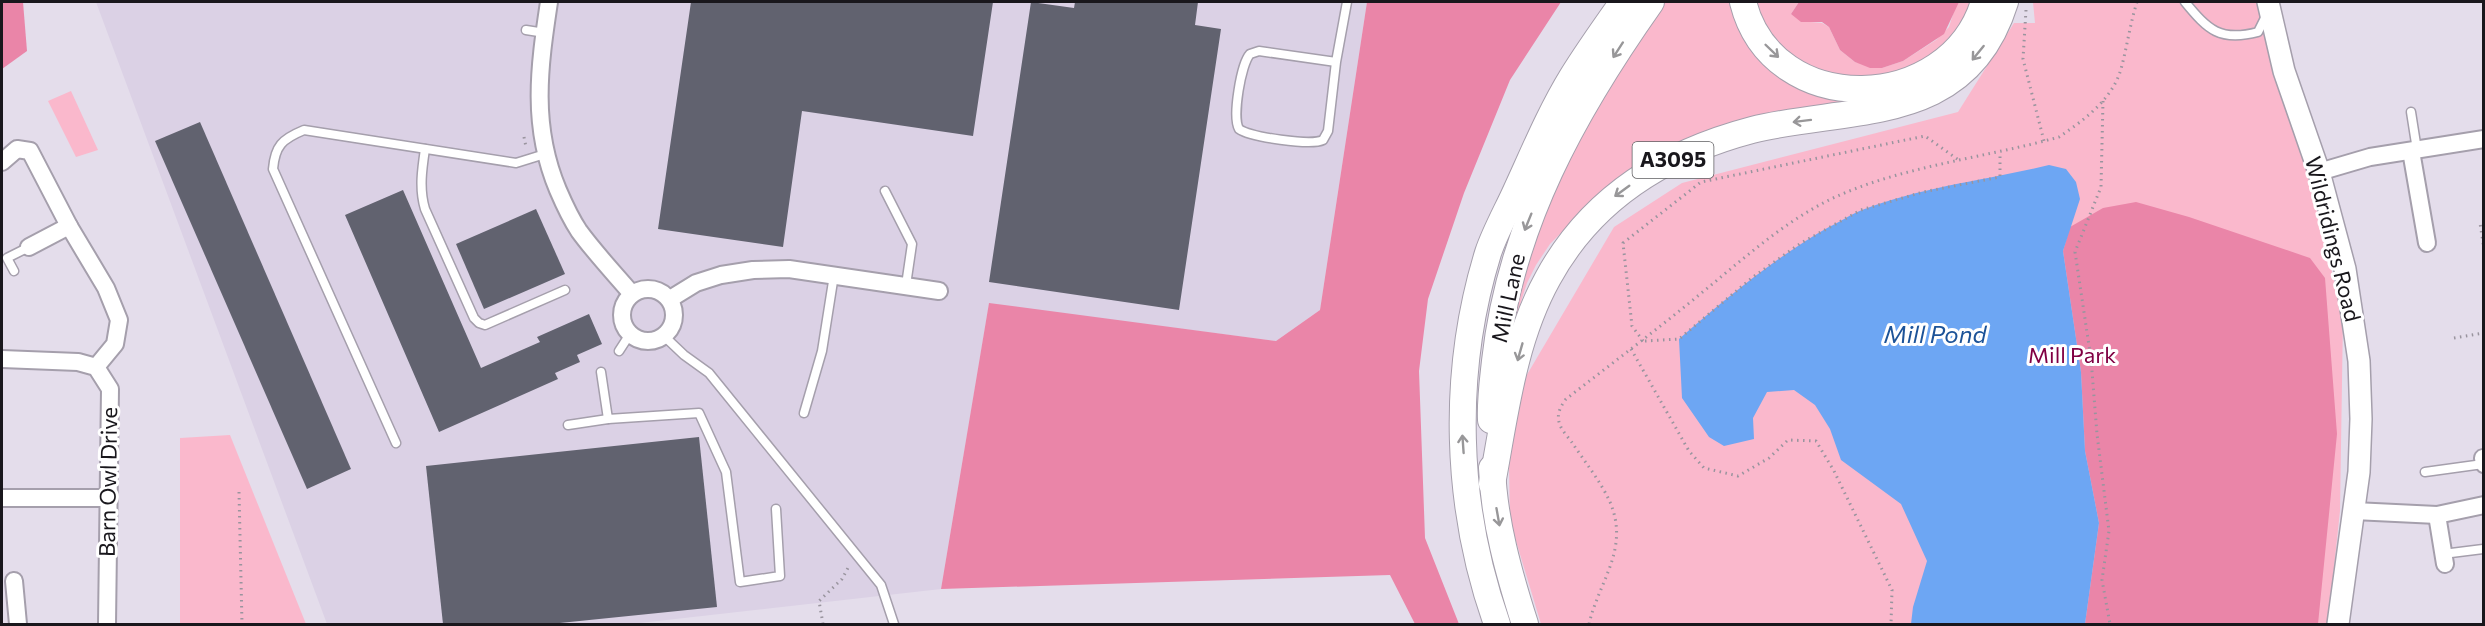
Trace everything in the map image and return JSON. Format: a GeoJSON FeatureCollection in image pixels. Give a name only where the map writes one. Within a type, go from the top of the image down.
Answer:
{"type":"FeatureCollection","features":[{"type":"Feature","properties":{"kind":"main road"},"geometry":{"type":"LineString","coordinates":[[1489,250],[1511,175],[1554,84],[1582,32],[1603,2]]}},
{"type":"Feature","properties":{"kind":"main road","name":"Mill Lane"},"geometry":{"type":"LineString","coordinates":[[1497,624],[1482,571],[1470,512],[1462,428],[1462,393],[1472,324],[1489,250],[1552,112],[1573,75],[1623,2]]}},
{"type":"Feature","properties":{"kind":"main road","name":"Mill Lane"},"geometry":{"type":"LineString","coordinates":[[1525,624],[1506,561],[1492,484],[1490,410],[1501,316],[1515,256],[1536,202],[1577,116],[1651,2]]}},
{"type":"Feature","properties":{"kind":"main road"},"geometry":{"type":"LineString","coordinates":[[1743,2],[1749,20],[1764,44],[1789,66],[1811,80],[1826,86],[1856,90],[1886,88],[1927,72],[1954,51],[1967,37],[1984,2]]}},
{"type":"Feature","properties":{"kind":"main road","name":"A3095"},"geometry":{"type":"LineString","coordinates":[[1492,484],[1510,386],[1529,319],[1549,276],[1580,232],[1607,202],[1625,188],[1664,165],[1730,137],[1776,125],[1887,109],[1928,94],[1956,77],[1978,54],[1994,29],[2005,2]]}},
{"type":"Feature","properties":{"kind":"street"},"geometry":{"type":"LineString","coordinates":[[549,2],[540,69],[539,106],[545,154],[557,187],[578,229],[632,294]]}},
{"type":"Feature","properties":{"kind":"street","name":"Wildridings Road"},"geometry":{"type":"LineString","coordinates":[[2268,6],[2284,71],[2319,172],[2345,269],[2359,361],[2361,419],[2354,511],[2338,624]]}},
{"type":"Feature","properties":{"kind":"street"},"geometry":{"type":"LineString","coordinates":[[2319,172],[2370,157],[2484,139]]}},
{"type":"Feature","properties":{"kind":"street"},"geometry":{"type":"LineString","coordinates":[[2,162],[16,149],[30,152],[69,226],[106,288],[119,320],[115,344],[96,367],[78,362],[2,359]]}},
{"type":"Feature","properties":{"kind":"street"},"geometry":{"type":"LineString","coordinates":[[2414,151],[2427,243]]}},
{"type":"Feature","properties":{"kind":"street"},"geometry":{"type":"LineString","coordinates":[[29,247],[69,226]]}},
{"type":"Feature","properties":{"kind":"street"},"geometry":{"type":"LineString","coordinates":[[670,300],[696,283],[721,275],[753,270],[789,269],[939,291]]}},
{"type":"Feature","properties":{"kind":"street"},"geometry":{"type":"LineString","coordinates":[[648,288],[664,294],[670,300],[674,319],[664,336],[643,341],[630,334],[622,321],[622,313],[627,299],[632,294],[648,288]]}},
{"type":"Feature","properties":{"kind":"street","name":"Barn Owl Drive"},"geometry":{"type":"LineString","coordinates":[[96,367],[110,389],[107,624]]}},
{"type":"Feature","properties":{"kind":"street"},"geometry":{"type":"LineString","coordinates":[[2,498],[107,498]]}},
{"type":"Feature","properties":{"kind":"street"},"geometry":{"type":"LineString","coordinates":[[2354,511],[2437,515],[2484,505]]}},
{"type":"Feature","properties":{"kind":"street"},"geometry":{"type":"LineString","coordinates":[[2437,515],[2444,559]]}},
{"type":"Feature","properties":{"kind":"street"},"geometry":{"type":"LineString","coordinates":[[14,581],[18,624]]}},
{"type":"Feature","properties":{"kind":"lane"},"geometry":{"type":"LineString","coordinates":[[1336,62],[1259,51],[1250,54],[1244,63],[1235,117],[1239,129],[1250,133],[1312,143],[1323,140],[1328,131],[1336,62],[1347,2]]}},
{"type":"Feature","properties":{"kind":"lane"},"geometry":{"type":"LineString","coordinates":[[2185,2],[2212,30],[2231,37],[2258,32],[2268,6]]}},
{"type":"Feature","properties":{"kind":"lane"},"geometry":{"type":"LineString","coordinates":[[526,30],[544,33]]}},
{"type":"Feature","properties":{"kind":"lane"},"geometry":{"type":"LineString","coordinates":[[2411,112],[2414,151]]}},
{"type":"Feature","properties":{"kind":"lane"},"geometry":{"type":"LineString","coordinates":[[396,443],[273,169],[275,152],[288,136],[304,130],[516,163],[545,154]]}},
{"type":"Feature","properties":{"kind":"lane"},"geometry":{"type":"LineString","coordinates":[[425,149],[422,176],[422,198],[425,209],[474,318],[485,325],[565,290]]}},
{"type":"Feature","properties":{"kind":"lane"},"geometry":{"type":"LineString","coordinates":[[885,192],[912,244],[906,285]]}},
{"type":"Feature","properties":{"kind":"lane"},"geometry":{"type":"LineString","coordinates":[[14,271],[7,258],[29,247]]}},
{"type":"Feature","properties":{"kind":"lane"},"geometry":{"type":"LineString","coordinates":[[804,413],[822,351],[834,275]]}},
{"type":"Feature","properties":{"kind":"lane"},"geometry":{"type":"LineString","coordinates":[[619,351],[630,334]]}},
{"type":"Feature","properties":{"kind":"lane"},"geometry":{"type":"LineString","coordinates":[[664,336],[684,355],[709,373],[881,585],[894,624]]}},
{"type":"Feature","properties":{"kind":"lane"},"geometry":{"type":"LineString","coordinates":[[601,372],[608,419]]}},
{"type":"Feature","properties":{"kind":"lane"},"geometry":{"type":"LineString","coordinates":[[568,425],[608,419],[699,413],[726,472],[740,582],[780,576],[776,509]]}},
{"type":"Feature","properties":{"kind":"lane"},"geometry":{"type":"LineString","coordinates":[[2425,472],[2483,462]]}},
{"type":"Feature","properties":{"kind":"lane"},"geometry":{"type":"LineString","coordinates":[[2444,559],[2483,549]]}},
{"type":"Feature","properties":{"kind":"path"},"geometry":{"type":"LineString","coordinates":[[2026,2],[2023,59],[2044,141]]}},
{"type":"Feature","properties":{"kind":"path"},"geometry":{"type":"LineString","coordinates":[[1588,624],[1592,608],[1612,562],[1616,546],[1617,524],[1609,501],[1560,425],[1559,410],[1566,399],[1643,341],[1767,239],[1800,216],[1871,183],[2044,141],[2059,136],[2085,119],[2103,101],[2120,71],[2137,2]]}},
{"type":"Feature","properties":{"kind":"path"},"geometry":{"type":"LineString","coordinates":[[2103,101],[2101,187],[2075,252],[2091,359],[2097,434],[2109,531],[2102,580],[2109,624]]}},
{"type":"Feature","properties":{"kind":"path"},"geometry":{"type":"LineString","coordinates":[[1643,341],[1632,326],[1623,243],[1701,182],[1925,136],[1960,161]]}},
{"type":"Feature","properties":{"kind":"path"},"geometry":{"type":"LineString","coordinates":[[1643,341],[1679,339],[1753,277],[1801,243],[1861,210],[1923,192],[2000,177],[2000,152]]}},
{"type":"Feature","properties":{"kind":"path"},"geometry":{"type":"LineString","coordinates":[[2484,223],[2480,223],[2484,249]]}},
{"type":"Feature","properties":{"kind":"path"},"geometry":{"type":"LineString","coordinates":[[2454,338],[2484,333]]}},
{"type":"Feature","properties":{"kind":"path"},"geometry":{"type":"LineString","coordinates":[[1631,349],[1689,451],[1704,468],[1738,476],[1769,458],[1788,440],[1816,441],[1834,471],[1892,590],[1891,624]]}},
{"type":"Feature","properties":{"kind":"path"},"geometry":{"type":"LineString","coordinates":[[239,492],[242,624]]}},
{"type":"Feature","properties":{"kind":"path"},"geometry":{"type":"LineString","coordinates":[[823,624],[819,601],[842,579],[851,562]]}},
{"type":"Feature","properties":{"kind":"shaded area"},"geometry":{"type":"Polygon","coordinates":[[[2,2],[23,2],[27,51],[2,69],[2,2]]]}},
{"type":"Feature","properties":{"kind":"shaded area"},"geometry":{"type":"Polygon","coordinates":[[[96,2],[1367,2],[1320,310],[1276,341],[989,304],[941,589],[631,624],[327,624],[96,2]]]}},
{"type":"Feature","properties":{"kind":"shaded area"},"geometry":{"type":"Polygon","coordinates":[[[1367,2],[1561,2],[1510,80],[1464,193],[1428,299],[1419,371],[1425,538],[1459,624],[1415,624],[1390,575],[941,589],[989,303],[1276,341],[1320,310],[1367,2]]]}},
{"type":"Feature","properties":{"kind":"shaded area"},"geometry":{"type":"Polygon","coordinates":[[[1799,2],[1959,2],[1944,34],[1903,61],[1882,68],[1870,68],[1855,62],[1840,50],[1829,27],[1822,22],[1801,22],[1791,14],[1799,2]]]}},
{"type":"Feature","properties":{"kind":"shaded area"},"geometry":{"type":"Polygon","coordinates":[[[2136,202],[2189,217],[2310,258],[2325,278],[2337,434],[2318,624],[2085,624],[2099,523],[2085,451],[2081,372],[2063,251],[2070,227],[2103,208],[2136,202]]]}},
{"type":"Feature","properties":{"kind":"green space"},"geometry":{"type":"Polygon","coordinates":[[[1665,2],[1735,2],[1789,75],[1937,83],[1793,116],[1595,199],[1550,244],[1527,283],[1517,314],[1512,313],[1520,277],[1565,162],[1651,18],[1665,2]]]}},
{"type":"Feature","properties":{"kind":"green space"},"geometry":{"type":"Polygon","coordinates":[[[1752,2],[1799,2],[1791,14],[1829,27],[1840,50],[1855,62],[1882,68],[1903,61],[1936,40],[1949,27],[1959,2],[1980,2],[1960,35],[1906,75],[1839,78],[1799,62],[1772,37],[1752,2]]]}},
{"type":"Feature","properties":{"kind":"green space","name":"Mill Park"},"geometry":{"type":"Polygon","coordinates":[[[2033,2],[2256,2],[2310,180],[2343,318],[2340,511],[2328,624],[1541,624],[1510,521],[1508,407],[1614,227],[1682,183],[1958,112],[2014,23],[2035,23],[2033,2]]]}},
{"type":"Feature","properties":{"kind":"green space"},"geometry":{"type":"Polygon","coordinates":[[[71,91],[98,150],[76,157],[48,101],[71,91]]]}},
{"type":"Feature","properties":{"kind":"green space"},"geometry":{"type":"Polygon","coordinates":[[[230,435],[306,624],[180,624],[180,438],[230,435]]]}},
{"type":"Feature","properties":{"kind":"water","name":"Mill Pond"},"geometry":{"type":"Polygon","coordinates":[[[2049,165],[2066,169],[2076,182],[2080,199],[2063,251],[2081,372],[2085,451],[2099,523],[2085,624],[1911,624],[1913,607],[1927,561],[1901,504],[1841,460],[1830,429],[1815,405],[1794,390],[1767,392],[1753,418],[1754,439],[1724,446],[1709,437],[1682,398],[1679,339],[1770,265],[1809,239],[1858,212],[1907,195],[2049,165]]]}},
{"type":"Feature","properties":{"kind":"building"},"geometry":{"type":"Polygon","coordinates":[[[691,2],[993,2],[973,136],[802,111],[783,247],[658,229],[691,2]]]}},
{"type":"Feature","properties":{"kind":"building"},"geometry":{"type":"Polygon","coordinates":[[[1031,2],[1074,8],[1075,2],[1198,2],[1195,25],[1221,29],[1179,310],[989,282],[1031,2]]]}},
{"type":"Feature","properties":{"kind":"building"},"geometry":{"type":"Polygon","coordinates":[[[200,122],[351,469],[307,489],[155,141],[200,122]]]}},
{"type":"Feature","properties":{"kind":"building"},"geometry":{"type":"Polygon","coordinates":[[[403,190],[481,368],[540,342],[537,337],[589,314],[602,344],[577,355],[580,362],[555,373],[558,379],[439,432],[345,215],[403,190]]]}},
{"type":"Feature","properties":{"kind":"building"},"geometry":{"type":"Polygon","coordinates":[[[536,209],[565,274],[484,309],[456,244],[536,209]]]}},
{"type":"Feature","properties":{"kind":"building"},"geometry":{"type":"Polygon","coordinates":[[[699,437],[717,607],[550,624],[443,624],[426,466],[699,437]]]}}]}
